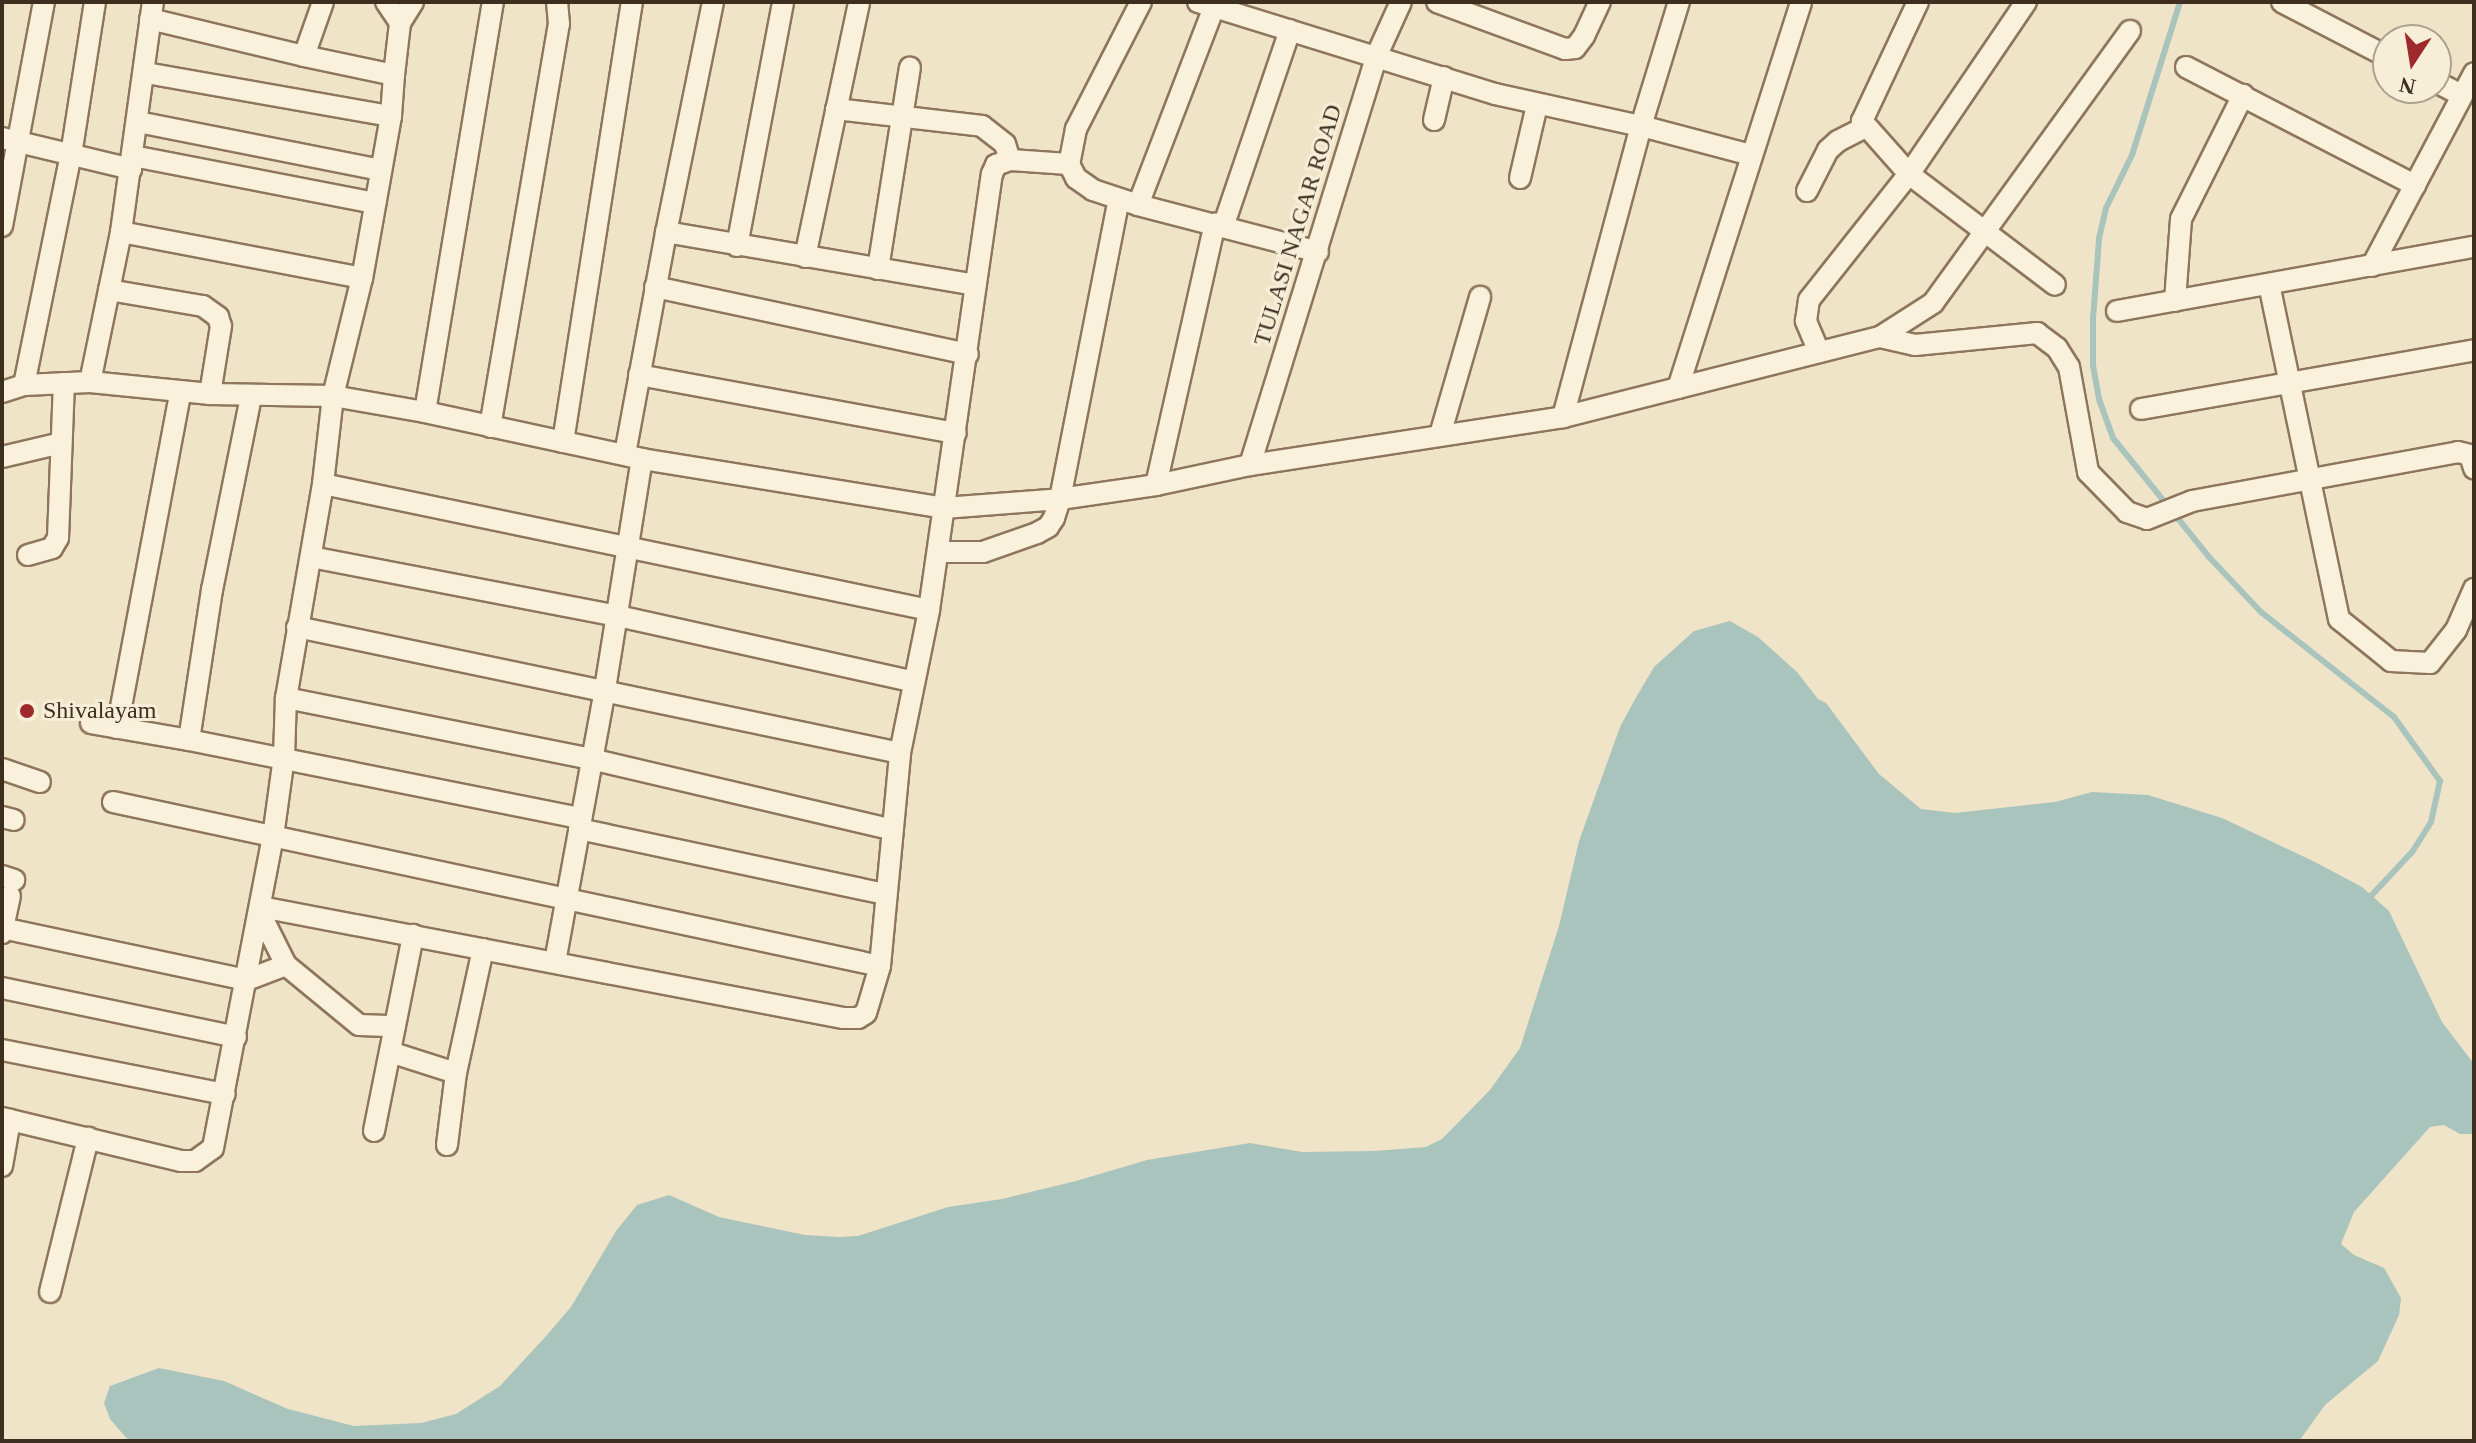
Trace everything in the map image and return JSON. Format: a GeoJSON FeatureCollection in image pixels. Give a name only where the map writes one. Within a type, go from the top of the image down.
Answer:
{"type":"FeatureCollection","features":[{"type":"Feature","properties":{"kind":"street"},"geometry":{"type":"LineString","coordinates":[[2,226],[10,140],[44,2]]}},
{"type":"Feature","properties":{"kind":"street"},"geometry":{"type":"LineString","coordinates":[[24,385],[71,155],[95,2]]}},
{"type":"Feature","properties":{"kind":"street"},"geometry":{"type":"LineString","coordinates":[[304,56],[323,2]]}},
{"type":"Feature","properties":{"kind":"street"},"geometry":{"type":"LineString","coordinates":[[386,2],[400,23]]}},
{"type":"Feature","properties":{"kind":"street"},"geometry":{"type":"LineString","coordinates":[[2,1166],[6,1119],[181,1161],[195,1161],[213,1148],[273,837],[284,757],[286,698],[323,484],[333,396],[362,278],[391,116],[400,23],[413,2]]}},
{"type":"Feature","properties":{"kind":"street"},"geometry":{"type":"LineString","coordinates":[[425,412],[493,2]]}},
{"type":"Feature","properties":{"kind":"street"},"geometry":{"type":"LineString","coordinates":[[490,427],[559,24],[557,2]]}},
{"type":"Feature","properties":{"kind":"street"},"geometry":{"type":"LineString","coordinates":[[563,442],[632,2]]}},
{"type":"Feature","properties":{"kind":"street"},"geometry":{"type":"LineString","coordinates":[[555,962],[628,547],[639,375],[713,2]]}},
{"type":"Feature","properties":{"kind":"street"},"geometry":{"type":"LineString","coordinates":[[737,246],[783,2]]}},
{"type":"Feature","properties":{"kind":"street"},"geometry":{"type":"LineString","coordinates":[[805,257],[859,2]]}},
{"type":"Feature","properties":{"kind":"street"},"geometry":{"type":"LineString","coordinates":[[1141,2],[1085,108],[1070,148],[1069,164],[1076,178],[1093,190],[1128,202],[1318,252]]}},
{"type":"Feature","properties":{"kind":"street","name":"TULASI NAGAR ROAD"},"geometry":{"type":"LineString","coordinates":[[1250,465],[1376,57],[1401,2]]}},
{"type":"Feature","properties":{"kind":"street"},"geometry":{"type":"LineString","coordinates":[[1437,2],[1565,49],[1575,48],[1584,36],[1600,2]]}},
{"type":"Feature","properties":{"kind":"street"},"geometry":{"type":"LineString","coordinates":[[1563,417],[1641,126],[1679,2]]}},
{"type":"Feature","properties":{"kind":"street"},"geometry":{"type":"LineString","coordinates":[[1678,388],[1801,2]]}},
{"type":"Feature","properties":{"kind":"street"},"geometry":{"type":"LineString","coordinates":[[1918,2],[1862,121],[1909,174],[2055,285]]}},
{"type":"Feature","properties":{"kind":"street"},"geometry":{"type":"LineString","coordinates":[[1819,352],[1806,321],[1809,300],[1909,174],[2026,2]]}},
{"type":"Feature","properties":{"kind":"street"},"geometry":{"type":"LineString","coordinates":[[2282,2],[2372,49]]}},
{"type":"Feature","properties":{"kind":"street"},"geometry":{"type":"LineString","coordinates":[[939,552],[983,552],[1048,527],[1060,499],[1128,202],[1206,4],[1537,105],[1641,126],[1751,155]]}},
{"type":"Feature","properties":{"kind":"street"},"geometry":{"type":"LineString","coordinates":[[90,382],[121,232],[146,73],[152,10],[304,56],[394,75]]}},
{"type":"Feature","properties":{"kind":"street"},"geometry":{"type":"LineString","coordinates":[[1156,485],[1219,225],[1290,30]]}},
{"type":"Feature","properties":{"kind":"street"},"geometry":{"type":"LineString","coordinates":[[2,392],[24,385],[90,382],[180,393],[333,396],[425,412],[634,457],[944,508],[1060,499],[1156,485],[1250,465],[1563,417],[1880,337],[1933,303],[2130,31]]}},
{"type":"Feature","properties":{"kind":"street"},"geometry":{"type":"LineString","coordinates":[[2186,67],[2415,185]]}},
{"type":"Feature","properties":{"kind":"street"},"geometry":{"type":"LineString","coordinates":[[878,269],[910,68]]}},
{"type":"Feature","properties":{"kind":"street"},"geometry":{"type":"LineString","coordinates":[[146,73],[391,116]]}},
{"type":"Feature","properties":{"kind":"street"},"geometry":{"type":"LineString","coordinates":[[2372,266],[2460,94],[2474,74]]}},
{"type":"Feature","properties":{"kind":"street"},"geometry":{"type":"LineString","coordinates":[[1434,120],[1444,77]]}},
{"type":"Feature","properties":{"kind":"street"},"geometry":{"type":"LineString","coordinates":[[2452,90],[2460,94]]}},
{"type":"Feature","properties":{"kind":"street"},"geometry":{"type":"LineString","coordinates":[[2175,301],[2181,219],[2243,95]]}},
{"type":"Feature","properties":{"kind":"street"},"geometry":{"type":"LineString","coordinates":[[1520,178],[1537,105]]}},
{"type":"Feature","properties":{"kind":"street"},"geometry":{"type":"LineString","coordinates":[[836,109],[982,126],[997,135],[1010,160]]}},
{"type":"Feature","properties":{"kind":"street"},"geometry":{"type":"LineString","coordinates":[[138,122],[381,170]]}},
{"type":"Feature","properties":{"kind":"street"},"geometry":{"type":"LineString","coordinates":[[1807,191],[1828,150],[1865,127]]}},
{"type":"Feature","properties":{"kind":"street"},"geometry":{"type":"LineString","coordinates":[[10,140],[71,155],[132,162],[375,203]]}},
{"type":"Feature","properties":{"kind":"street"},"geometry":{"type":"LineString","coordinates":[[260,910],[413,935],[843,1018],[858,1018],[866,1013],[880,966],[890,829],[900,753],[939,552],[992,174],[996,165],[1010,160],[1069,164]]}},
{"type":"Feature","properties":{"kind":"street"},"geometry":{"type":"LineString","coordinates":[[121,232],[362,278]]}},
{"type":"Feature","properties":{"kind":"street"},"geometry":{"type":"LineString","coordinates":[[666,232],[976,285]]}},
{"type":"Feature","properties":{"kind":"street"},"geometry":{"type":"LineString","coordinates":[[2117,311],[2474,247]]}},
{"type":"Feature","properties":{"kind":"street"},"geometry":{"type":"LineString","coordinates":[[2269,284],[2307,478],[2339,619],[2391,661],[2430,663],[2456,630],[2474,591]]}},
{"type":"Feature","properties":{"kind":"street"},"geometry":{"type":"LineString","coordinates":[[655,287],[968,354]]}},
{"type":"Feature","properties":{"kind":"street"},"geometry":{"type":"LineString","coordinates":[[109,290],[203,306],[218,317],[221,326],[210,394]]}},
{"type":"Feature","properties":{"kind":"street"},"geometry":{"type":"LineString","coordinates":[[1440,435],[1480,297]]}},
{"type":"Feature","properties":{"kind":"street"},"geometry":{"type":"LineString","coordinates":[[1880,337],[1915,345],[2037,333],[2057,348],[2069,367],[2088,472],[2127,512],[2147,519],[2192,501],[2458,452],[2470,455],[2474,468]]}},
{"type":"Feature","properties":{"kind":"street"},"geometry":{"type":"LineString","coordinates":[[2141,409],[2474,350]]}},
{"type":"Feature","properties":{"kind":"street"},"geometry":{"type":"LineString","coordinates":[[639,375],[956,433]]}},
{"type":"Feature","properties":{"kind":"street"},"geometry":{"type":"LineString","coordinates":[[28,555],[52,548],[58,538],[64,383]]}},
{"type":"Feature","properties":{"kind":"street"},"geometry":{"type":"LineString","coordinates":[[117,728],[180,393]]}},
{"type":"Feature","properties":{"kind":"street"},"geometry":{"type":"LineString","coordinates":[[189,740],[212,590],[251,396]]}},
{"type":"Feature","properties":{"kind":"street"},"geometry":{"type":"LineString","coordinates":[[2,457],[61,443]]}},
{"type":"Feature","properties":{"kind":"street"},"geometry":{"type":"LineString","coordinates":[[323,484],[929,610]]}},
{"type":"Feature","properties":{"kind":"street"},"geometry":{"type":"LineString","coordinates":[[311,557],[618,616],[912,681]]}},
{"type":"Feature","properties":{"kind":"street"},"geometry":{"type":"LineString","coordinates":[[297,627],[900,753]]}},
{"type":"Feature","properties":{"kind":"street"},"geometry":{"type":"LineString","coordinates":[[286,698],[591,759],[890,829]]}},
{"type":"Feature","properties":{"kind":"street"},"geometry":{"type":"LineString","coordinates":[[91,723],[284,757],[885,894]]}},
{"type":"Feature","properties":{"kind":"street"},"geometry":{"type":"LineString","coordinates":[[2,769],[40,782]]}},
{"type":"Feature","properties":{"kind":"street"},"geometry":{"type":"LineString","coordinates":[[113,802],[880,966]]}},
{"type":"Feature","properties":{"kind":"street"},"geometry":{"type":"LineString","coordinates":[[9,884],[2,930],[247,980],[286,965]]}},
{"type":"Feature","properties":{"kind":"street"},"geometry":{"type":"LineString","coordinates":[[260,910],[286,965],[359,1025],[395,1026]]}},
{"type":"Feature","properties":{"kind":"street"},"geometry":{"type":"LineString","coordinates":[[374,1131],[413,935]]}},
{"type":"Feature","properties":{"kind":"street"},"geometry":{"type":"LineString","coordinates":[[447,1145],[456,1073],[483,949]]}},
{"type":"Feature","properties":{"kind":"street"},"geometry":{"type":"LineString","coordinates":[[2,988],[236,1037]]}},
{"type":"Feature","properties":{"kind":"street"},"geometry":{"type":"LineString","coordinates":[[2,1050],[225,1094]]}},
{"type":"Feature","properties":{"kind":"street"},"geometry":{"type":"LineString","coordinates":[[390,1052],[456,1073]]}},
{"type":"Feature","properties":{"kind":"street"},"geometry":{"type":"LineString","coordinates":[[50,1292],[88,1138]]}},
{"type":"Feature","properties":{"kind":"water"},"geometry":{"type":"Polygon","coordinates":[[[1730,621],[1758,637],[1797,672],[1818,699],[1826,703],[1879,774],[1921,809],[1955,813],[2055,802],[2092,792],[2148,795],[2222,818],[2315,862],[2362,887],[2389,911],[2442,1022],[2474,1064],[2474,1134],[2460,1134],[2444,1125],[2430,1127],[2354,1212],[2341,1244],[2354,1255],[2384,1268],[2401,1298],[2399,1315],[2378,1361],[2325,1405],[2299,1441],[129,1441],[110,1419],[104,1403],[110,1386],[159,1368],[224,1381],[288,1409],[354,1426],[421,1423],[456,1414],[500,1386],[547,1335],[571,1307],[616,1231],[637,1205],[669,1195],[719,1217],[805,1235],[858,1236],[948,1207],[1002,1199],[1147,1160],[1250,1143],[1302,1152],[1426,1147],[1442,1139],[1490,1090],[1520,1048],[1559,926],[1579,841],[1620,727],[1634,701],[1654,667],[1694,631],[1730,621]]]}},
{"type":"Feature","properties":{"kind":"waterway"},"geometry":{"type":"LineString","coordinates":[[2180,2],[2132,155],[2106,208],[2099,239],[2093,319],[2093,365],[2099,399],[2113,438],[2209,557],[2261,612],[2394,717],[2440,781],[2431,822],[2412,852],[2371,896]]}},
{"type":"Feature","properties":{"kind":"place","name":"Shivalayam"},"geometry":{"type":"Point","coordinates":[27,711]}}]}
